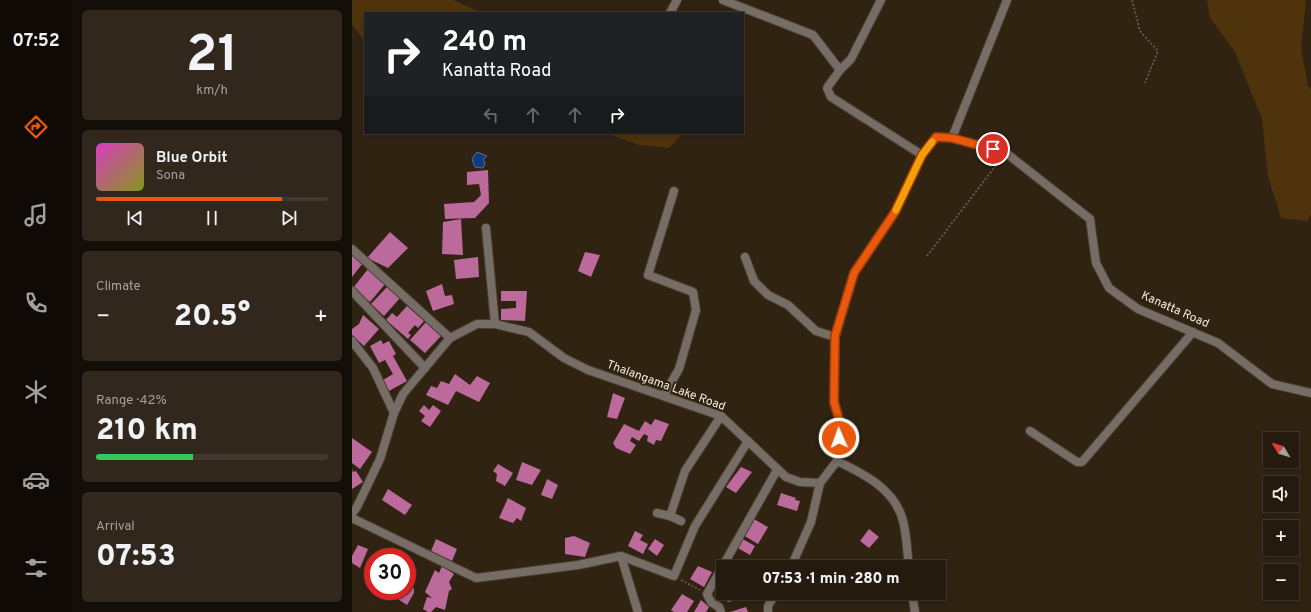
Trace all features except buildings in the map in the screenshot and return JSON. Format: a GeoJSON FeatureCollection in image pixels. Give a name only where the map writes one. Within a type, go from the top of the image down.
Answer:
{"type":"FeatureCollection","features":[{"type":"Feature","properties":{"kind":"street"},"geometry":{"type":"LineString","coordinates":[[671,12],[677,0]]}},
{"type":"Feature","properties":{"kind":"street"},"geometry":{"type":"LineString","coordinates":[[723,0],[813,35],[840,70]]}},
{"type":"Feature","properties":{"kind":"street"},"geometry":{"type":"LineString","coordinates":[[881,0],[851,59],[840,70],[828,88],[831,97],[922,155]]}},
{"type":"Feature","properties":{"kind":"street"},"geometry":{"type":"LineString","coordinates":[[794,560],[811,522],[820,483],[837,461],[841,426],[834,402],[835,336],[854,273],[895,212],[922,155],[936,137],[952,138],[1007,0]]}},
{"type":"Feature","properties":{"kind":"street","name":"Kanatta Road"},"geometry":{"type":"LineString","coordinates":[[952,138],[1006,153],[1090,220],[1096,263],[1110,288],[1138,309],[1218,343],[1272,384],[1311,393]]}},
{"type":"Feature","properties":{"kind":"street"},"geometry":{"type":"LineString","coordinates":[[664,395],[679,369],[696,310],[693,292],[648,275],[674,191]]}},
{"type":"Feature","properties":{"kind":"street"},"geometry":{"type":"LineString","coordinates":[[486,228],[495,324]]}},
{"type":"Feature","properties":{"kind":"street"},"geometry":{"type":"LineString","coordinates":[[352,249],[450,338]]}},
{"type":"Feature","properties":{"kind":"street"},"geometry":{"type":"LineString","coordinates":[[745,257],[754,281],[768,295],[788,306],[816,331],[835,336]]}},
{"type":"Feature","properties":{"kind":"street"},"geometry":{"type":"LineString","coordinates":[[352,291],[425,368]]}},
{"type":"Feature","properties":{"kind":"street","name":"Thalangama Lake Road"},"geometry":{"type":"LineString","coordinates":[[352,514],[357,507],[380,459],[394,413],[403,394],[450,338],[477,324],[495,324],[529,332],[564,358],[588,370],[664,395],[721,416],[786,477],[800,482],[820,483]]}},
{"type":"Feature","properties":{"kind":"street"},"geometry":{"type":"LineString","coordinates":[[1030,431],[1077,462],[1082,462],[1193,332]]}},
{"type":"Feature","properties":{"kind":"street"},"geometry":{"type":"LineString","coordinates":[[352,341],[373,368],[394,413]]}},
{"type":"Feature","properties":{"kind":"street"},"geometry":{"type":"LineString","coordinates":[[670,516],[685,471],[721,416]]}},
{"type":"Feature","properties":{"kind":"street"},"geometry":{"type":"LineString","coordinates":[[352,518],[476,578],[578,565],[621,556],[674,576],[695,526],[748,440]]}},
{"type":"Feature","properties":{"kind":"street"},"geometry":{"type":"LineString","coordinates":[[837,461],[862,472],[890,494],[903,520],[908,560]]}},
{"type":"Feature","properties":{"kind":"street"},"geometry":{"type":"LineString","coordinates":[[721,612],[719,607],[711,602],[707,594],[777,470]]}},
{"type":"Feature","properties":{"kind":"street"},"geometry":{"type":"LineString","coordinates":[[657,513],[670,516],[681,521]]}},
{"type":"Feature","properties":{"kind":"street"},"geometry":{"type":"LineString","coordinates":[[621,556],[638,612]]}},
{"type":"Feature","properties":{"kind":"street"},"geometry":{"type":"LineString","coordinates":[[768,612],[768,606],[772,600]]}},
{"type":"Feature","properties":{"kind":"street"},"geometry":{"type":"LineString","coordinates":[[913,600],[915,612]]}},
{"type":"Feature","properties":{"kind":"path"},"geometry":{"type":"LineString","coordinates":[[1132,0],[1140,31],[1158,52],[1145,83]]}},
{"type":"Feature","properties":{"kind":"path"},"geometry":{"type":"LineString","coordinates":[[927,256],[1006,153]]}},
{"type":"Feature","properties":{"kind":"path"},"geometry":{"type":"LineString","coordinates":[[674,576],[707,594]]}},
{"type":"Feature","properties":{"kind":"shaded area"},"geometry":{"type":"Polygon","coordinates":[[[352,0],[453,0],[480,12],[364,12],[364,41],[352,24],[352,0]]]}},
{"type":"Feature","properties":{"kind":"shaded area"},"geometry":{"type":"Polygon","coordinates":[[[1207,0],[1306,0],[1301,47],[1308,86],[1311,89],[1311,215],[1307,221],[1281,218],[1268,176],[1262,119],[1235,52],[1210,18],[1207,0]]]}},
{"type":"Feature","properties":{"kind":"shaded area"},"geometry":{"type":"Polygon","coordinates":[[[609,134],[682,134],[669,148],[639,145],[609,134]]]}},
{"type":"Feature","properties":{"kind":"water"},"geometry":{"type":"Polygon","coordinates":[[[477,152],[487,156],[483,159],[485,163],[483,168],[475,167],[472,159],[477,152]]]}},
{"type":"Feature","properties":{"kind":"slow traffic"},"geometry":{"type":"LineString","coordinates":[[896,210],[922,155],[932,142]]}},
{"type":"Feature","properties":{"kind":"route"},"geometry":{"type":"LineString","coordinates":[[839,438],[841,426],[834,402],[835,336],[854,273],[895,212],[922,155],[936,137],[952,138],[993,149]]}}]}
